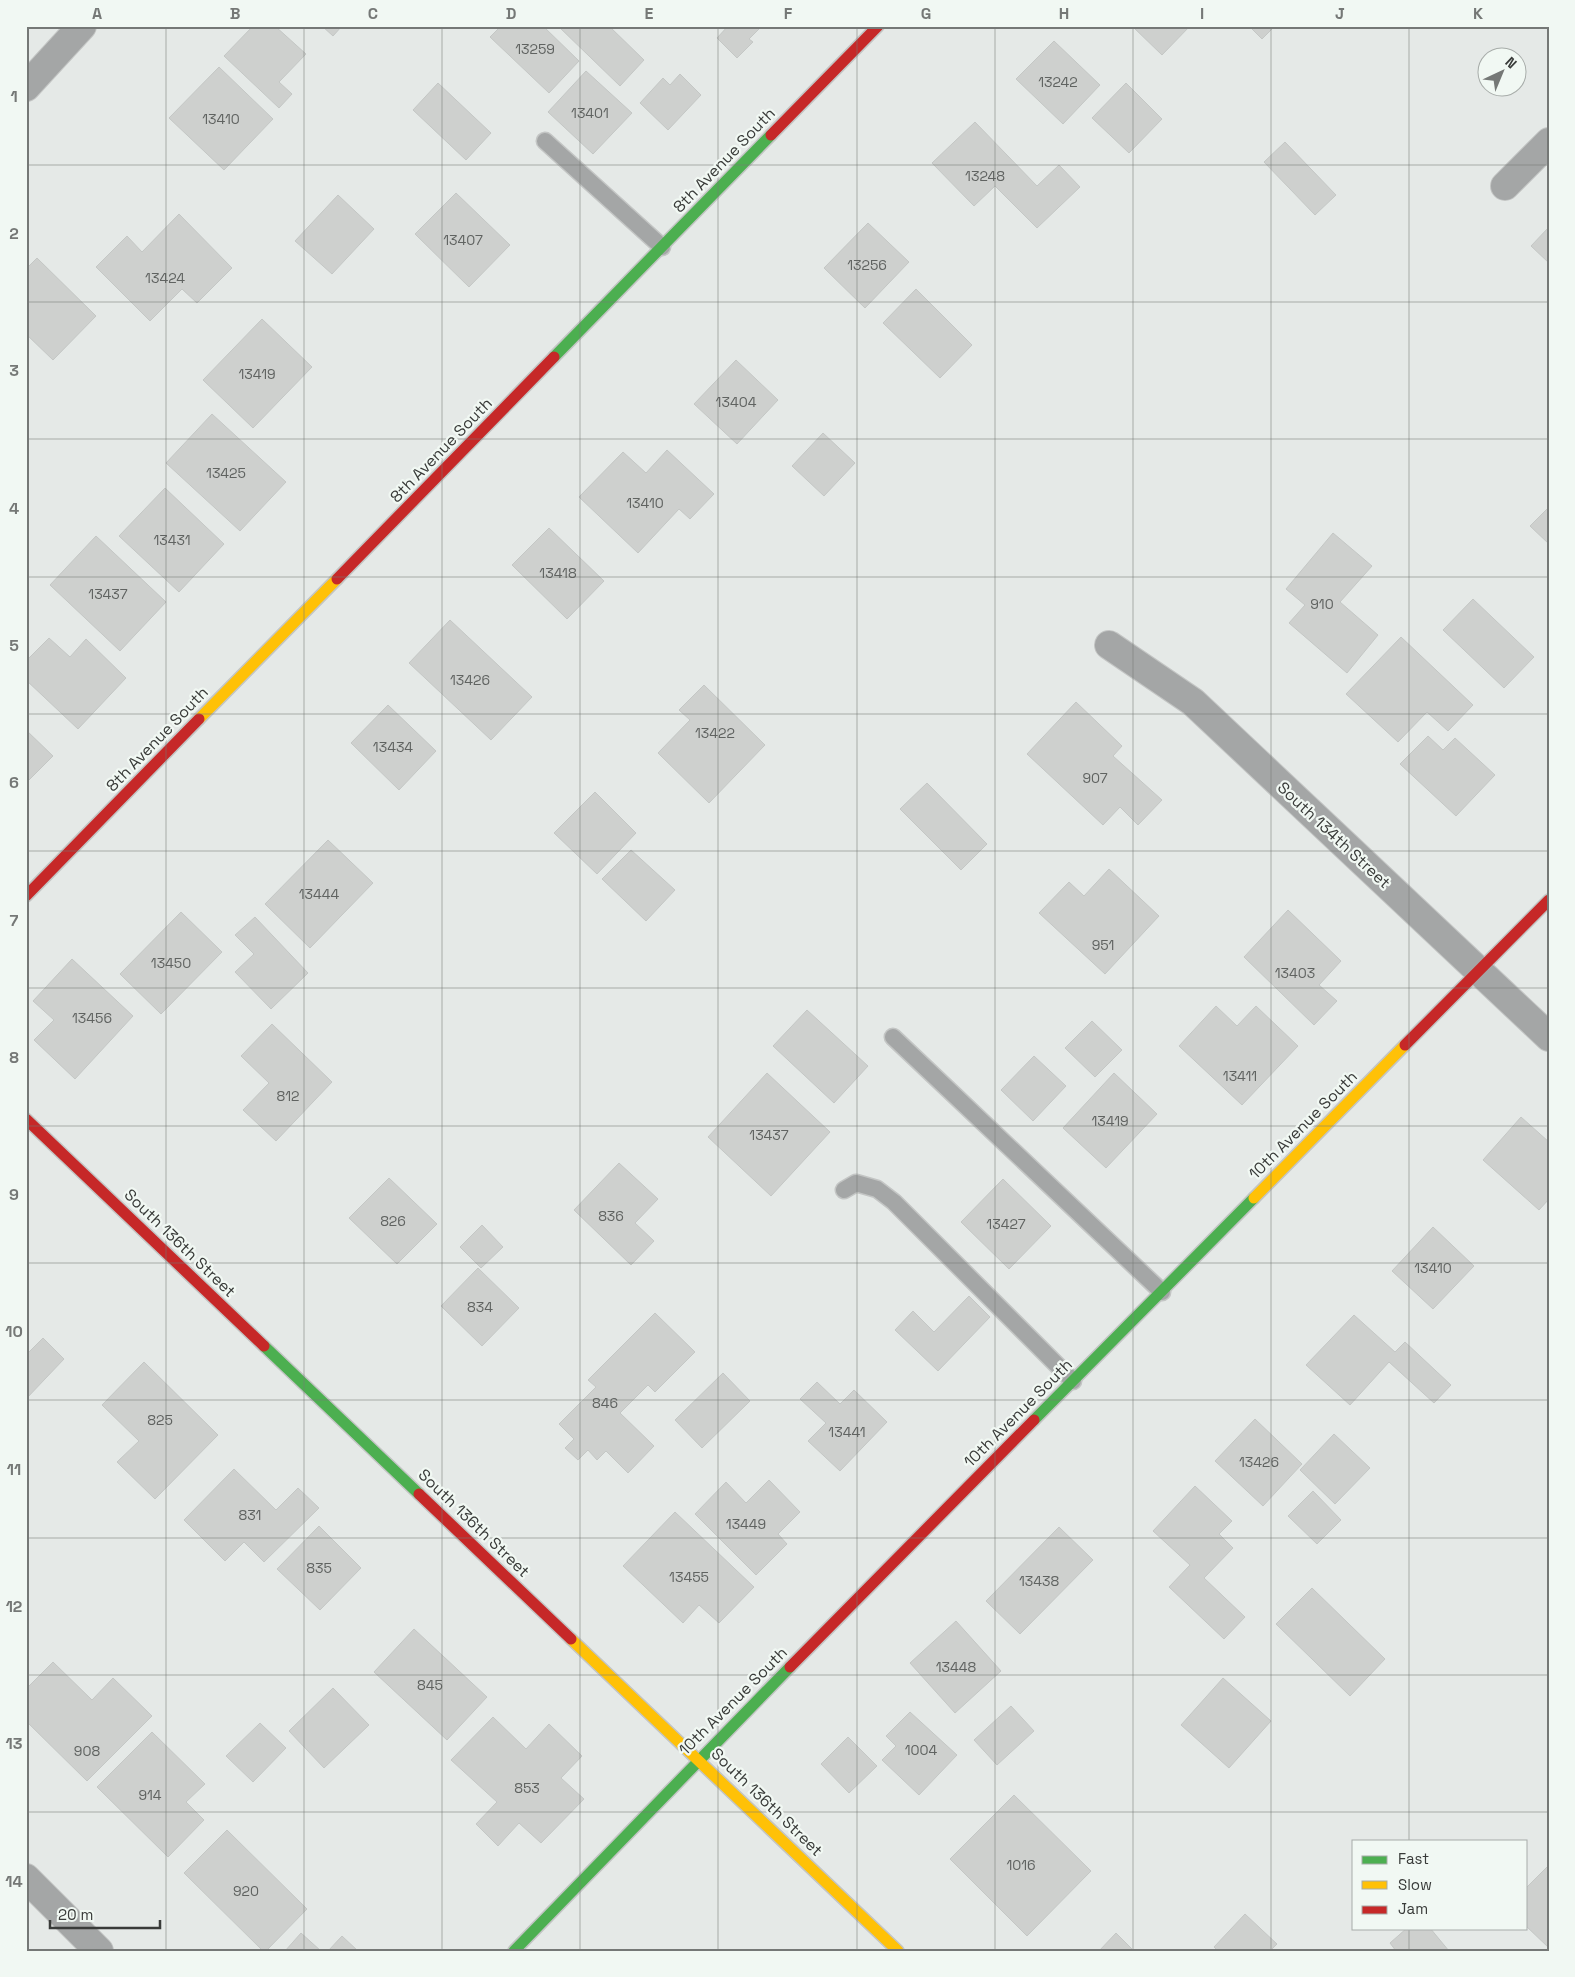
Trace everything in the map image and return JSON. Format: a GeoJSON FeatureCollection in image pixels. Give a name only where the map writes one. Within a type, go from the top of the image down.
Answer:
{"type":"FeatureCollection","features":[{"type":"Feature","properties":{"kind":"street"},"geometry":{"type":"LineString","coordinates":[[26,87],[82,26]]}},
{"type":"Feature","properties":{"kind":"street","name":"8th Avenue South"},"geometry":{"type":"LineString","coordinates":[[26,896],[878,26]]}},
{"type":"Feature","properties":{"kind":"street"},"geometry":{"type":"LineString","coordinates":[[1505,186],[1549,142]]}},
{"type":"Feature","properties":{"kind":"street","name":"South 134th Street"},"geometry":{"type":"LineString","coordinates":[[1109,645],[1193,702],[1549,1037]]}},
{"type":"Feature","properties":{"kind":"street","name":"10th Avenue South"},"geometry":{"type":"LineString","coordinates":[[514,1951],[698,1759],[1549,900]]}},
{"type":"Feature","properties":{"kind":"street","name":"South 136th Street"},"geometry":{"type":"LineString","coordinates":[[26,1119],[898,1951]]}},
{"type":"Feature","properties":{"kind":"street"},"geometry":{"type":"LineString","coordinates":[[26,1878],[99,1951]]}},
{"type":"Feature","properties":{"kind":"lane"},"geometry":{"type":"LineString","coordinates":[[546,141],[662,247]]}},
{"type":"Feature","properties":{"kind":"lane"},"geometry":{"type":"LineString","coordinates":[[893,1037],[1162,1292]]}},
{"type":"Feature","properties":{"kind":"lane"},"geometry":{"type":"LineString","coordinates":[[844,1190],[856,1183],[877,1188],[894,1202],[1072,1382]]}},
{"type":"Feature","properties":{"kind":"building"},"geometry":{"type":"Polygon","coordinates":[[[253,26],[275,26],[306,54],[279,82],[292,94],[279,108],[224,56],[253,26]]]}},
{"type":"Feature","properties":{"kind":"building"},"geometry":{"type":"Polygon","coordinates":[[[322,26],[342,26],[333,36],[322,26]]]}},
{"type":"Feature","properties":{"kind":"building"},"geometry":{"type":"Polygon","coordinates":[[[501,26],[543,26],[579,61],[549,93],[490,37],[501,26]]]}},
{"type":"Feature","properties":{"kind":"building"},"geometry":{"type":"Polygon","coordinates":[[[558,26],[609,26],[644,60],[620,86],[558,26]]]}},
{"type":"Feature","properties":{"kind":"building"},"geometry":{"type":"Polygon","coordinates":[[[728,26],[762,26],[749,39],[753,42],[737,58],[717,38],[728,26]]]}},
{"type":"Feature","properties":{"kind":"building"},"geometry":{"type":"Polygon","coordinates":[[[1132,26],[1190,26],[1162,55],[1132,26]]]}},
{"type":"Feature","properties":{"kind":"building"},"geometry":{"type":"Polygon","coordinates":[[[1249,26],[1275,26],[1262,39],[1249,26]]]}},
{"type":"Feature","properties":{"kind":"building"},"geometry":{"type":"Polygon","coordinates":[[[1054,41],[1100,85],[1063,124],[1016,79],[1054,41]]]}},
{"type":"Feature","properties":{"kind":"building"},"geometry":{"type":"Polygon","coordinates":[[[219,67],[273,119],[224,170],[169,118],[219,67]]]}},
{"type":"Feature","properties":{"kind":"building"},"geometry":{"type":"Polygon","coordinates":[[[586,71],[632,113],[593,154],[548,112],[586,71]]]}},
{"type":"Feature","properties":{"kind":"building"},"geometry":{"type":"Polygon","coordinates":[[[680,74],[701,95],[668,130],[640,103],[663,78],[670,85],[680,74]]]}},
{"type":"Feature","properties":{"kind":"building"},"geometry":{"type":"Polygon","coordinates":[[[438,83],[491,133],[466,160],[413,110],[438,83]]]}},
{"type":"Feature","properties":{"kind":"building"},"geometry":{"type":"Polygon","coordinates":[[[1126,83],[1162,119],[1129,153],[1092,118],[1126,83]]]}},
{"type":"Feature","properties":{"kind":"building"},"geometry":{"type":"Polygon","coordinates":[[[975,122],[1037,186],[1059,165],[1080,187],[1037,228],[995,186],[974,206],[932,163],[975,122]]]}},
{"type":"Feature","properties":{"kind":"building"},"geometry":{"type":"Polygon","coordinates":[[[1285,142],[1336,195],[1315,215],[1264,162],[1285,142]]]}},
{"type":"Feature","properties":{"kind":"building"},"geometry":{"type":"Polygon","coordinates":[[[456,193],[510,245],[469,287],[415,234],[456,193]]]}},
{"type":"Feature","properties":{"kind":"building"},"geometry":{"type":"Polygon","coordinates":[[[338,195],[374,229],[332,274],[295,241],[338,195]]]}},
{"type":"Feature","properties":{"kind":"building"},"geometry":{"type":"Polygon","coordinates":[[[179,214],[232,268],[197,303],[182,289],[150,321],[96,267],[127,236],[142,252],[179,214]]]}},
{"type":"Feature","properties":{"kind":"building"},"geometry":{"type":"Polygon","coordinates":[[[868,223],[909,262],[865,308],[824,268],[868,223]]]}},
{"type":"Feature","properties":{"kind":"building"},"geometry":{"type":"Polygon","coordinates":[[[1549,227],[1549,263],[1531,246],[1549,227]]]}},
{"type":"Feature","properties":{"kind":"building"},"geometry":{"type":"Polygon","coordinates":[[[37,258],[96,316],[53,360],[26,334],[26,269],[37,258]]]}},
{"type":"Feature","properties":{"kind":"building"},"geometry":{"type":"Polygon","coordinates":[[[916,289],[972,345],[940,378],[883,323],[916,289]]]}},
{"type":"Feature","properties":{"kind":"building"},"geometry":{"type":"Polygon","coordinates":[[[262,319],[312,367],[253,428],[203,380],[262,319]]]}},
{"type":"Feature","properties":{"kind":"building"},"geometry":{"type":"Polygon","coordinates":[[[736,360],[778,400],[737,444],[694,404],[736,360]]]}},
{"type":"Feature","properties":{"kind":"building"},"geometry":{"type":"Polygon","coordinates":[[[212,414],[286,482],[240,531],[166,463],[212,414]]]}},
{"type":"Feature","properties":{"kind":"building"},"geometry":{"type":"Polygon","coordinates":[[[823,433],[855,463],[824,496],[792,466],[823,433]]]}},
{"type":"Feature","properties":{"kind":"building"},"geometry":{"type":"Polygon","coordinates":[[[667,450],[714,494],[690,519],[679,509],[638,553],[579,497],[623,452],[646,473],[667,450]]]}},
{"type":"Feature","properties":{"kind":"building"},"geometry":{"type":"Polygon","coordinates":[[[165,488],[224,544],[179,592],[119,536],[165,488]]]}},
{"type":"Feature","properties":{"kind":"building"},"geometry":{"type":"Polygon","coordinates":[[[1549,507],[1549,544],[1530,526],[1549,507]]]}},
{"type":"Feature","properties":{"kind":"building"},"geometry":{"type":"Polygon","coordinates":[[[549,528],[604,581],[567,619],[512,565],[549,528]]]}},
{"type":"Feature","properties":{"kind":"building"},"geometry":{"type":"Polygon","coordinates":[[[1333,533],[1372,566],[1340,602],[1378,635],[1347,673],[1289,623],[1305,605],[1286,589],[1333,533]]]}},
{"type":"Feature","properties":{"kind":"building"},"geometry":{"type":"Polygon","coordinates":[[[96,536],[166,602],[120,651],[50,585],[96,536]]]}},
{"type":"Feature","properties":{"kind":"building"},"geometry":{"type":"Polygon","coordinates":[[[1473,599],[1534,657],[1504,688],[1443,630],[1473,599]]]}},
{"type":"Feature","properties":{"kind":"building"},"geometry":{"type":"Polygon","coordinates":[[[450,620],[532,697],[491,740],[409,663],[450,620]]]}},
{"type":"Feature","properties":{"kind":"building"},"geometry":{"type":"Polygon","coordinates":[[[1401,637],[1473,705],[1448,731],[1427,712],[1398,742],[1346,694],[1401,637]]]}},
{"type":"Feature","properties":{"kind":"building"},"geometry":{"type":"Polygon","coordinates":[[[49,638],[70,657],[86,639],[126,678],[78,729],[26,680],[26,661],[49,638]]]}},
{"type":"Feature","properties":{"kind":"building"},"geometry":{"type":"Polygon","coordinates":[[[704,685],[765,745],[709,803],[658,753],[690,720],[679,710],[704,685]]]}},
{"type":"Feature","properties":{"kind":"building"},"geometry":{"type":"Polygon","coordinates":[[[1076,702],[1122,746],[1113,756],[1162,800],[1138,825],[1120,807],[1103,825],[1027,754],[1076,702]]]}},
{"type":"Feature","properties":{"kind":"building"},"geometry":{"type":"Polygon","coordinates":[[[388,705],[436,751],[399,790],[351,743],[388,705]]]}},
{"type":"Feature","properties":{"kind":"building"},"geometry":{"type":"Polygon","coordinates":[[[26,730],[53,756],[26,783],[26,730]]]}},
{"type":"Feature","properties":{"kind":"building"},"geometry":{"type":"Polygon","coordinates":[[[1428,736],[1443,750],[1455,738],[1495,775],[1456,816],[1400,764],[1428,736]]]}},
{"type":"Feature","properties":{"kind":"building"},"geometry":{"type":"Polygon","coordinates":[[[927,783],[987,844],[961,870],[900,809],[927,783]]]}},
{"type":"Feature","properties":{"kind":"building"},"geometry":{"type":"Polygon","coordinates":[[[595,792],[636,833],[597,874],[554,833],[595,792]]]}},
{"type":"Feature","properties":{"kind":"building"},"geometry":{"type":"Polygon","coordinates":[[[328,840],[373,883],[310,948],[265,904],[328,840]]]}},
{"type":"Feature","properties":{"kind":"building"},"geometry":{"type":"Polygon","coordinates":[[[631,850],[675,890],[646,921],[602,879],[631,850]]]}},
{"type":"Feature","properties":{"kind":"building"},"geometry":{"type":"Polygon","coordinates":[[[1109,869],[1159,916],[1105,974],[1039,913],[1069,882],[1084,896],[1109,869]]]}},
{"type":"Feature","properties":{"kind":"building"},"geometry":{"type":"Polygon","coordinates":[[[1288,910],[1341,961],[1319,985],[1337,1001],[1314,1025],[1244,957],[1288,910]]]}},
{"type":"Feature","properties":{"kind":"building"},"geometry":{"type":"Polygon","coordinates":[[[181,912],[222,952],[161,1014],[120,974],[181,912]]]}},
{"type":"Feature","properties":{"kind":"building"},"geometry":{"type":"Polygon","coordinates":[[[255,917],[308,973],[271,1009],[235,972],[254,954],[235,935],[255,917]]]}},
{"type":"Feature","properties":{"kind":"building"},"geometry":{"type":"Polygon","coordinates":[[[72,959],[133,1016],[75,1079],[34,1040],[54,1020],[33,1001],[72,959]]]}},
{"type":"Feature","properties":{"kind":"building"},"geometry":{"type":"Polygon","coordinates":[[[1216,1006],[1237,1026],[1256,1006],[1298,1046],[1242,1105],[1179,1046],[1216,1006]]]}},
{"type":"Feature","properties":{"kind":"building"},"geometry":{"type":"Polygon","coordinates":[[[807,1010],[868,1066],[834,1103],[773,1046],[807,1010]]]}},
{"type":"Feature","properties":{"kind":"building"},"geometry":{"type":"Polygon","coordinates":[[[1092,1021],[1122,1050],[1095,1077],[1065,1048],[1092,1021]]]}},
{"type":"Feature","properties":{"kind":"building"},"geometry":{"type":"Polygon","coordinates":[[[272,1024],[332,1082],[276,1141],[243,1110],[269,1083],[241,1056],[272,1024]]]}},
{"type":"Feature","properties":{"kind":"building"},"geometry":{"type":"Polygon","coordinates":[[[1034,1056],[1066,1086],[1033,1121],[1001,1090],[1034,1056]]]}},
{"type":"Feature","properties":{"kind":"building"},"geometry":{"type":"Polygon","coordinates":[[[767,1073],[830,1132],[771,1196],[708,1137],[767,1073]]]}},
{"type":"Feature","properties":{"kind":"building"},"geometry":{"type":"Polygon","coordinates":[[[1114,1073],[1157,1114],[1106,1168],[1063,1128],[1114,1073]]]}},
{"type":"Feature","properties":{"kind":"building"},"geometry":{"type":"Polygon","coordinates":[[[1521,1117],[1549,1142],[1549,1199],[1539,1210],[1483,1160],[1521,1117]]]}},
{"type":"Feature","properties":{"kind":"building"},"geometry":{"type":"Polygon","coordinates":[[[619,1163],[658,1199],[635,1223],[654,1241],[631,1265],[574,1210],[619,1163]]]}},
{"type":"Feature","properties":{"kind":"building"},"geometry":{"type":"Polygon","coordinates":[[[389,1178],[437,1224],[397,1264],[349,1218],[389,1178]]]}},
{"type":"Feature","properties":{"kind":"building"},"geometry":{"type":"Polygon","coordinates":[[[1003,1179],[1051,1226],[1009,1269],[961,1222],[1003,1179]]]}},
{"type":"Feature","properties":{"kind":"building"},"geometry":{"type":"Polygon","coordinates":[[[482,1225],[503,1247],[481,1268],[460,1247],[482,1225]]]}},
{"type":"Feature","properties":{"kind":"building"},"geometry":{"type":"Polygon","coordinates":[[[1433,1227],[1474,1266],[1433,1309],[1392,1271],[1433,1227]]]}},
{"type":"Feature","properties":{"kind":"building"},"geometry":{"type":"Polygon","coordinates":[[[478,1268],[519,1308],[482,1346],[441,1306],[478,1268]]]}},
{"type":"Feature","properties":{"kind":"building"},"geometry":{"type":"Polygon","coordinates":[[[969,1296],[990,1317],[938,1371],[895,1330],[913,1311],[934,1332],[969,1296]]]}},
{"type":"Feature","properties":{"kind":"building"},"geometry":{"type":"Polygon","coordinates":[[[655,1313],[695,1352],[655,1392],[648,1385],[620,1413],[654,1446],[628,1473],[606,1451],[597,1460],[588,1450],[578,1460],[565,1448],[574,1439],[559,1424],[596,1387],[588,1380],[655,1313]]]}},
{"type":"Feature","properties":{"kind":"building"},"geometry":{"type":"Polygon","coordinates":[[[1354,1315],[1395,1352],[1405,1342],[1451,1385],[1434,1403],[1389,1362],[1350,1405],[1306,1365],[1354,1315]]]}},
{"type":"Feature","properties":{"kind":"building"},"geometry":{"type":"Polygon","coordinates":[[[43,1338],[64,1359],[26,1399],[26,1355],[43,1338]]]}},
{"type":"Feature","properties":{"kind":"building"},"geometry":{"type":"Polygon","coordinates":[[[144,1362],[218,1435],[155,1499],[117,1462],[139,1441],[102,1405],[144,1362]]]}},
{"type":"Feature","properties":{"kind":"building"},"geometry":{"type":"Polygon","coordinates":[[[723,1373],[750,1401],[702,1448],[675,1420],[723,1373]]]}},
{"type":"Feature","properties":{"kind":"building"},"geometry":{"type":"Polygon","coordinates":[[[817,1382],[840,1404],[854,1390],[887,1422],[840,1471],[808,1441],[826,1423],[800,1399],[817,1382]]]}},
{"type":"Feature","properties":{"kind":"building"},"geometry":{"type":"Polygon","coordinates":[[[1255,1419],[1302,1464],[1263,1506],[1215,1461],[1255,1419]]]}},
{"type":"Feature","properties":{"kind":"building"},"geometry":{"type":"Polygon","coordinates":[[[1334,1434],[1370,1468],[1335,1504],[1300,1470],[1334,1434]]]}},
{"type":"Feature","properties":{"kind":"building"},"geometry":{"type":"Polygon","coordinates":[[[234,1469],[276,1510],[298,1488],[319,1508],[264,1562],[244,1542],[225,1561],[184,1520],[234,1469]]]}},
{"type":"Feature","properties":{"kind":"building"},"geometry":{"type":"Polygon","coordinates":[[[769,1480],[800,1512],[778,1534],[787,1544],[756,1575],[695,1514],[726,1482],[746,1503],[769,1480]]]}},
{"type":"Feature","properties":{"kind":"building"},"geometry":{"type":"Polygon","coordinates":[[[1195,1486],[1232,1521],[1219,1534],[1233,1548],[1204,1578],[1245,1617],[1224,1639],[1169,1587],[1190,1565],[1153,1531],[1195,1486]]]}},
{"type":"Feature","properties":{"kind":"building"},"geometry":{"type":"Polygon","coordinates":[[[1313,1491],[1341,1520],[1317,1544],[1288,1516],[1313,1491]]]}},
{"type":"Feature","properties":{"kind":"building"},"geometry":{"type":"Polygon","coordinates":[[[675,1512],[754,1587],[719,1623],[699,1605],[683,1623],[623,1566],[675,1512]]]}},
{"type":"Feature","properties":{"kind":"building"},"geometry":{"type":"Polygon","coordinates":[[[319,1526],[361,1568],[320,1610],[277,1569],[319,1526]]]}},
{"type":"Feature","properties":{"kind":"building"},"geometry":{"type":"Polygon","coordinates":[[[1059,1527],[1093,1560],[1020,1634],[986,1601],[1059,1527]]]}},
{"type":"Feature","properties":{"kind":"building"},"geometry":{"type":"Polygon","coordinates":[[[1312,1588],[1385,1659],[1350,1696],[1276,1624],[1312,1588]]]}},
{"type":"Feature","properties":{"kind":"building"},"geometry":{"type":"Polygon","coordinates":[[[956,1621],[1001,1671],[955,1713],[910,1663],[956,1621]]]}},
{"type":"Feature","properties":{"kind":"building"},"geometry":{"type":"Polygon","coordinates":[[[414,1629],[487,1697],[447,1740],[374,1672],[414,1629]]]}},
{"type":"Feature","properties":{"kind":"building"},"geometry":{"type":"Polygon","coordinates":[[[53,1662],[92,1700],[113,1678],[152,1716],[87,1781],[26,1721],[26,1689],[53,1662]]]}},
{"type":"Feature","properties":{"kind":"building"},"geometry":{"type":"Polygon","coordinates":[[[1223,1678],[1271,1721],[1229,1768],[1181,1725],[1223,1678]]]}},
{"type":"Feature","properties":{"kind":"building"},"geometry":{"type":"Polygon","coordinates":[[[333,1688],[369,1725],[324,1768],[289,1731],[333,1688]]]}},
{"type":"Feature","properties":{"kind":"building"},"geometry":{"type":"Polygon","coordinates":[[[1011,1706],[1034,1731],[997,1765],[974,1740],[1011,1706]]]}},
{"type":"Feature","properties":{"kind":"building"},"geometry":{"type":"Polygon","coordinates":[[[910,1712],[957,1755],[919,1795],[882,1760],[896,1746],[886,1736],[910,1712]]]}},
{"type":"Feature","properties":{"kind":"building"},"geometry":{"type":"Polygon","coordinates":[[[493,1717],[526,1749],[549,1724],[582,1756],[561,1778],[584,1799],[541,1843],[519,1823],[498,1846],[476,1824],[497,1802],[451,1760],[493,1717]]]}},
{"type":"Feature","properties":{"kind":"building"},"geometry":{"type":"Polygon","coordinates":[[[260,1723],[286,1748],[253,1782],[226,1756],[260,1723]]]}},
{"type":"Feature","properties":{"kind":"building"},"geometry":{"type":"Polygon","coordinates":[[[152,1732],[205,1784],[186,1802],[204,1820],[168,1857],[97,1787],[152,1732]]]}},
{"type":"Feature","properties":{"kind":"building"},"geometry":{"type":"Polygon","coordinates":[[[848,1737],[877,1766],[849,1793],[821,1764],[848,1737]]]}},
{"type":"Feature","properties":{"kind":"building"},"geometry":{"type":"Polygon","coordinates":[[[1014,1795],[1091,1871],[1027,1936],[950,1859],[1014,1795]]]}},
{"type":"Feature","properties":{"kind":"building"},"geometry":{"type":"Polygon","coordinates":[[[227,1830],[307,1909],[266,1951],[263,1951],[184,1873],[227,1830]]]}},
{"type":"Feature","properties":{"kind":"building"},"geometry":{"type":"Polygon","coordinates":[[[1549,1865],[1549,1948],[1528,1928],[1528,1886],[1549,1865]]]}},
{"type":"Feature","properties":{"kind":"building"},"geometry":{"type":"Polygon","coordinates":[[[1245,1914],[1277,1944],[1270,1951],[1218,1951],[1214,1947],[1245,1914]]]}},
{"type":"Feature","properties":{"kind":"building"},"geometry":{"type":"Polygon","coordinates":[[[1405,1930],[1432,1930],[1449,1951],[1396,1951],[1390,1943],[1405,1930]]]}},
{"type":"Feature","properties":{"kind":"building"},"geometry":{"type":"Polygon","coordinates":[[[301,1933],[321,1951],[285,1951],[301,1933]]]}},
{"type":"Feature","properties":{"kind":"building"},"geometry":{"type":"Polygon","coordinates":[[[1116,1933],[1134,1951],[1099,1951],[1116,1933]]]}},
{"type":"Feature","properties":{"kind":"building"},"geometry":{"type":"Polygon","coordinates":[[[342,1936],[358,1951],[328,1951],[342,1936]]]}},
{"type":"Feature","properties":{"kind":"traffic: fast"},"geometry":{"type":"LineString","coordinates":[[554,357],[771,135]]}},
{"type":"Feature","properties":{"kind":"traffic: fast"},"geometry":{"type":"LineString","coordinates":[[1034,1420],[1254,1198]]}},
{"type":"Feature","properties":{"kind":"traffic: fast"},"geometry":{"type":"LineString","coordinates":[[264,1346],[419,1494]]}},
{"type":"Feature","properties":{"kind":"traffic: fast"},"geometry":{"type":"LineString","coordinates":[[514,1951],[790,1667]]}},
{"type":"Feature","properties":{"kind":"traffic: slow"},"geometry":{"type":"LineString","coordinates":[[199,719],[337,579]]}},
{"type":"Feature","properties":{"kind":"traffic: slow"},"geometry":{"type":"LineString","coordinates":[[1254,1198],[1405,1045]]}},
{"type":"Feature","properties":{"kind":"traffic: slow"},"geometry":{"type":"LineString","coordinates":[[571,1639],[898,1951]]}},
{"type":"Feature","properties":{"kind":"traffic: jam"},"geometry":{"type":"LineString","coordinates":[[771,135],[878,26]]}},
{"type":"Feature","properties":{"kind":"traffic: jam"},"geometry":{"type":"LineString","coordinates":[[337,579],[554,357]]}},
{"type":"Feature","properties":{"kind":"traffic: jam"},"geometry":{"type":"LineString","coordinates":[[26,896],[199,719]]}},
{"type":"Feature","properties":{"kind":"traffic: jam"},"geometry":{"type":"LineString","coordinates":[[1405,1045],[1549,900]]}},
{"type":"Feature","properties":{"kind":"traffic: jam"},"geometry":{"type":"LineString","coordinates":[[26,1119],[264,1346]]}},
{"type":"Feature","properties":{"kind":"traffic: jam"},"geometry":{"type":"LineString","coordinates":[[790,1667],[1034,1420]]}},
{"type":"Feature","properties":{"kind":"traffic: jam"},"geometry":{"type":"LineString","coordinates":[[419,1494],[571,1639]]}}]}
